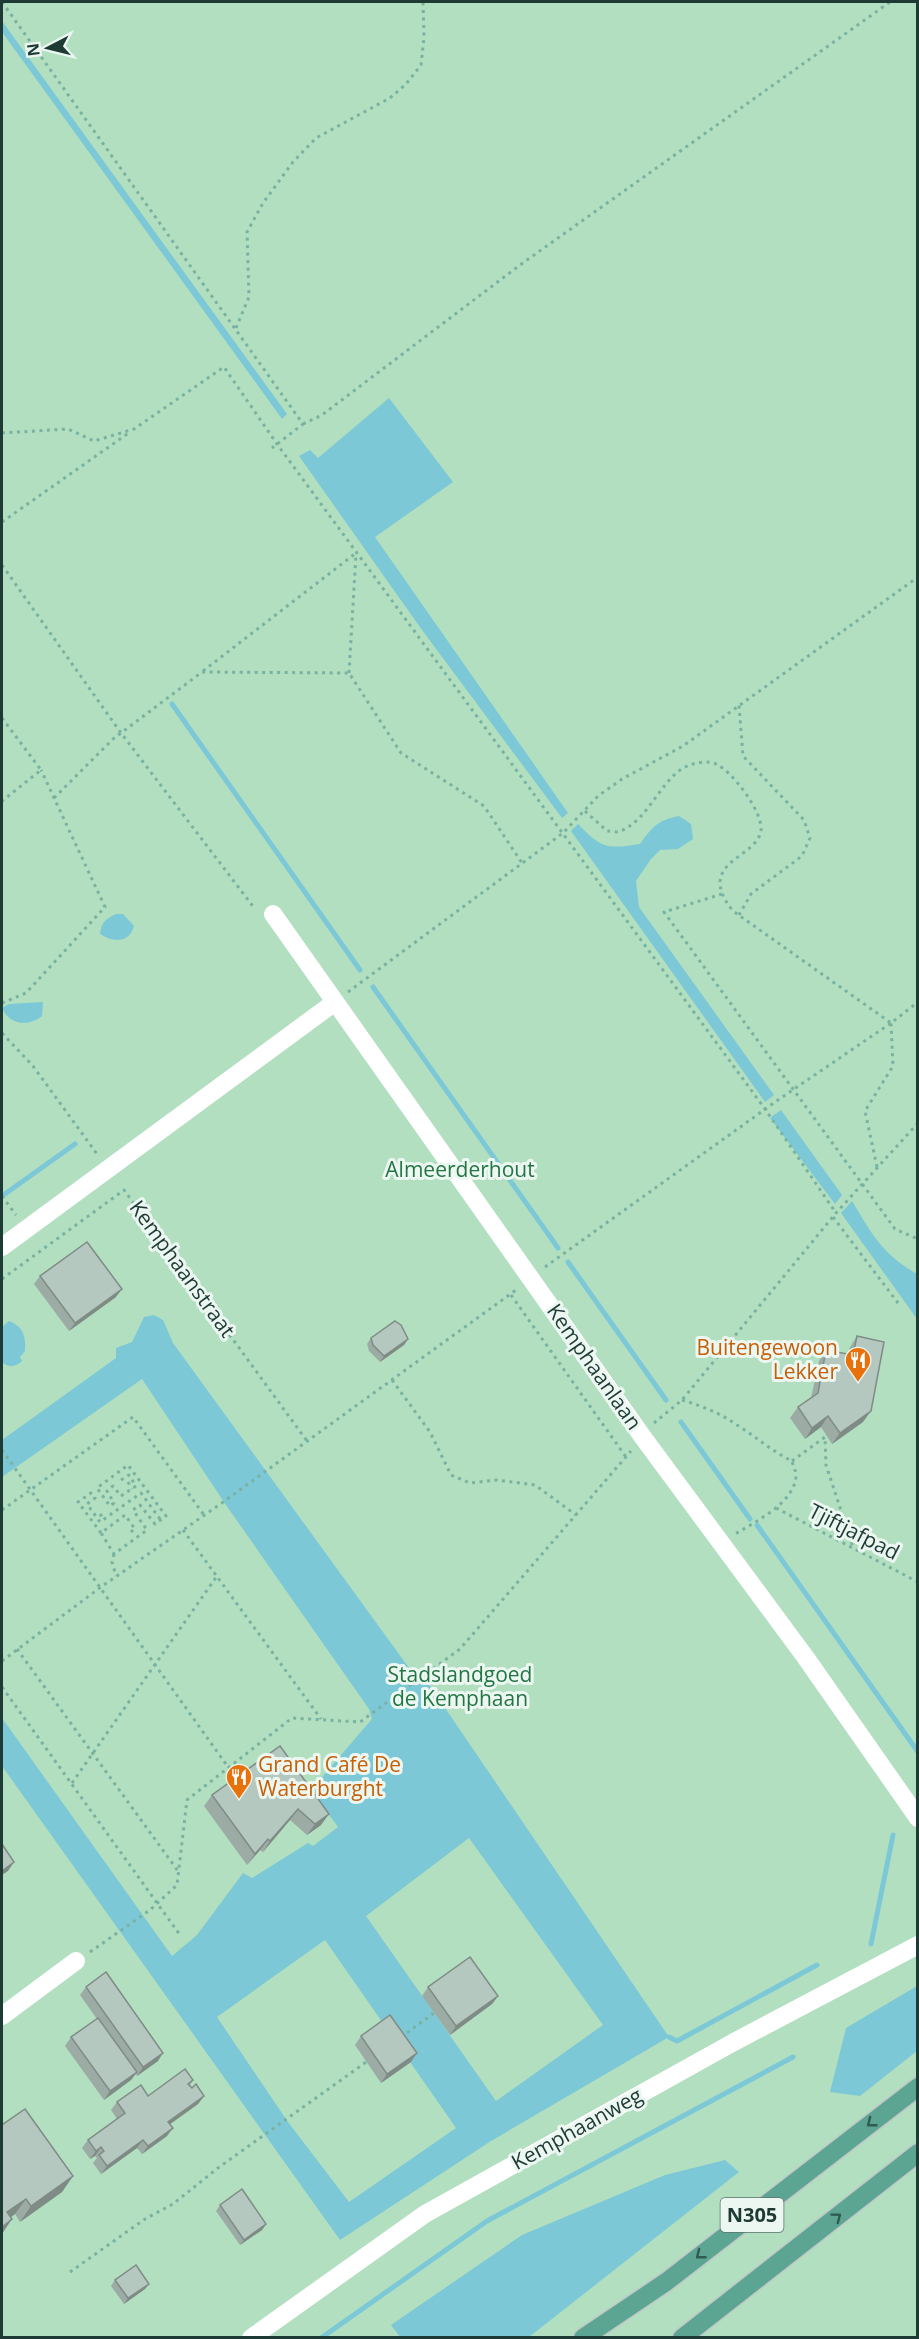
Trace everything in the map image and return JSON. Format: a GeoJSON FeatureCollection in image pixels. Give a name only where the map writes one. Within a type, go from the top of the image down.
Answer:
{"type":"FeatureCollection","features":[{"type":"Feature","properties":{"kind":"main road","name":"N305"},"geometry":{"type":"LineString","coordinates":[[583,2337],[666,2282],[918,2087]]}},
{"type":"Feature","properties":{"kind":"main road","name":"N305"},"geometry":{"type":"LineString","coordinates":[[682,2337],[918,2153]]}},
{"type":"Feature","properties":{"kind":"street","name":"Kemphaanlaan"},"geometry":{"type":"LineString","coordinates":[[275,917],[531,1279],[806,1658],[918,1818]]}},
{"type":"Feature","properties":{"kind":"street"},"geometry":{"type":"LineString","coordinates":[[2,1246],[335,1002]]}},
{"type":"Feature","properties":{"kind":"street","name":"Kemphaanweg"},"geometry":{"type":"LineString","coordinates":[[251,2337],[425,2214],[734,2042],[918,1945]]}},
{"type":"Feature","properties":{"kind":"street"},"geometry":{"type":"LineString","coordinates":[[2,2016],[76,1961]]}},
{"type":"Feature","properties":{"kind":"path"},"geometry":{"type":"LineString","coordinates":[[2,2],[303,424]]}},
{"type":"Feature","properties":{"kind":"path"},"geometry":{"type":"LineString","coordinates":[[236,328],[249,297],[247,232],[263,203],[293,162],[316,138],[390,98],[406,84],[421,64],[424,37],[423,2]]}},
{"type":"Feature","properties":{"kind":"path"},"geometry":{"type":"LineString","coordinates":[[272,448],[303,424],[322,415],[520,265],[890,2]]}},
{"type":"Feature","properties":{"kind":"path"},"geometry":{"type":"LineString","coordinates":[[2,522],[224,367],[277,444],[766,1109],[836,1213],[918,1123]]}},
{"type":"Feature","properties":{"kind":"path"},"geometry":{"type":"LineString","coordinates":[[2,433],[68,429],[94,441],[134,429]]}},
{"type":"Feature","properties":{"kind":"path"},"geometry":{"type":"LineString","coordinates":[[54,798],[121,733],[356,552]]}},
{"type":"Feature","properties":{"kind":"path"},"geometry":{"type":"LineString","coordinates":[[356,552],[349,673],[401,753],[484,806],[522,863]]}},
{"type":"Feature","properties":{"kind":"path"},"geometry":{"type":"LineString","coordinates":[[2,565],[121,733],[260,916],[275,917]]}},
{"type":"Feature","properties":{"kind":"path"},"geometry":{"type":"LineString","coordinates":[[335,1002],[563,833],[598,796],[622,779],[683,746],[918,577]]}},
{"type":"Feature","properties":{"kind":"path"},"geometry":{"type":"LineString","coordinates":[[202,672],[349,673]]}},
{"type":"Feature","properties":{"kind":"path"},"geometry":{"type":"LineString","coordinates":[[739,915],[751,894],[802,856],[810,838],[804,820],[743,756],[740,705]]}},
{"type":"Feature","properties":{"kind":"path"},"geometry":{"type":"LineString","coordinates":[[2,718],[41,770],[105,908],[26,993],[2,1003]]}},
{"type":"Feature","properties":{"kind":"path"},"geometry":{"type":"LineString","coordinates":[[585,811],[607,831],[620,832],[638,819],[676,774],[689,765],[702,762],[717,764],[749,799],[758,814],[761,831],[753,844],[734,858],[723,873],[720,886],[725,901],[739,915],[891,1023]]}},
{"type":"Feature","properties":{"kind":"path"},"geometry":{"type":"LineString","coordinates":[[2,801],[41,770]]}},
{"type":"Feature","properties":{"kind":"path"},"geometry":{"type":"LineString","coordinates":[[722,894],[664,912],[895,1229],[918,1239]]}},
{"type":"Feature","properties":{"kind":"path"},"geometry":{"type":"LineString","coordinates":[[2,1660],[100,1587],[219,1505],[511,1295],[572,1246],[918,1002]]}},
{"type":"Feature","properties":{"kind":"path"},"geometry":{"type":"LineString","coordinates":[[877,1168],[864,1111],[893,1066],[891,1023]]}},
{"type":"Feature","properties":{"kind":"path"},"geometry":{"type":"LineString","coordinates":[[2,1033],[33,1066],[107,1168]]}},
{"type":"Feature","properties":{"kind":"path","name":"Kemphaanstraat"},"geometry":{"type":"LineString","coordinates":[[2,1279],[124,1190],[307,1441]]}},
{"type":"Feature","properties":{"kind":"path"},"geometry":{"type":"LineString","coordinates":[[2,1196],[7,1202]]}},
{"type":"Feature","properties":{"kind":"path"},"geometry":{"type":"LineString","coordinates":[[833,1217],[898,1303]]}},
{"type":"Feature","properties":{"kind":"path"},"geometry":{"type":"LineString","coordinates":[[511,1295],[626,1457]]}},
{"type":"Feature","properties":{"kind":"path"},"geometry":{"type":"LineString","coordinates":[[392,1380],[430,1432],[451,1475],[470,1483],[497,1480],[535,1485],[576,1515]]}},
{"type":"Feature","properties":{"kind":"path"},"geometry":{"type":"LineString","coordinates":[[682,1400],[706,1408],[727,1419],[769,1449],[792,1461],[796,1474],[793,1489],[776,1508],[721,1543]]}},
{"type":"Feature","properties":{"kind":"path"},"geometry":{"type":"LineString","coordinates":[[2,1510],[133,1417],[204,1515]]}},
{"type":"Feature","properties":{"kind":"path"},"geometry":{"type":"LineString","coordinates":[[792,1461],[825,1437],[826,1465],[854,1548]]}},
{"type":"Feature","properties":{"kind":"path"},"geometry":{"type":"LineString","coordinates":[[2,1450],[228,1767]]}},
{"type":"Feature","properties":{"kind":"path"},"geometry":{"type":"LineString","coordinates":[[116,1576],[112,1562],[114,1554],[147,1530],[133,1510],[140,1504],[155,1524],[166,1516],[128,1465],[97,1488],[110,1506],[114,1503],[107,1491],[113,1486],[121,1496],[136,1486],[129,1475],[121,1480]]}},
{"type":"Feature","properties":{"kind":"path"},"geometry":{"type":"LineString","coordinates":[[128,1482],[132,1489]]}},
{"type":"Feature","properties":{"kind":"path"},"geometry":{"type":"LineString","coordinates":[[114,1554],[78,1502],[91,1493],[95,1498],[87,1504],[100,1522],[141,1493],[161,1520]]}},
{"type":"Feature","properties":{"kind":"path","name":"Tjiftjafpad"},"geometry":{"type":"LineString","coordinates":[[776,1508],[918,1581]]}},
{"type":"Feature","properties":{"kind":"path"},"geometry":{"type":"LineString","coordinates":[[100,1514],[104,1519]]}},
{"type":"Feature","properties":{"kind":"path"},"geometry":{"type":"LineString","coordinates":[[101,1533],[125,1515],[135,1529],[129,1533]]}},
{"type":"Feature","properties":{"kind":"path"},"geometry":{"type":"LineString","coordinates":[[183,1530],[321,1719]]}},
{"type":"Feature","properties":{"kind":"path"},"geometry":{"type":"LineString","coordinates":[[72,1783],[217,1576]]}},
{"type":"Feature","properties":{"kind":"path"},"geometry":{"type":"LineString","coordinates":[[17,1649],[178,1872]]}},
{"type":"Feature","properties":{"kind":"path"},"geometry":{"type":"LineString","coordinates":[[76,1961],[111,1939],[158,1904],[177,1885],[187,1800],[292,1718],[360,1722],[439,1665]]}},
{"type":"Feature","properties":{"kind":"path"},"geometry":{"type":"LineString","coordinates":[[2,1687],[180,1935]]}},
{"type":"Feature","properties":{"kind":"path"},"geometry":{"type":"LineString","coordinates":[[396,2040],[442,2007]]}},
{"type":"Feature","properties":{"kind":"path"},"geometry":{"type":"LineString","coordinates":[[70,2272],[145,2219],[173,2204],[218,2168],[371,2058]]}},
{"type":"Feature","properties":{"kind":"green space","name":"Almeerderhout"},"geometry":{"type":"Polygon","coordinates":[[[2,2],[917,2],[917,2337],[2,2337],[2,2]]]}},
{"type":"Feature","properties":{"kind":"water"},"geometry":{"type":"Polygon","coordinates":[[[2,21],[287,414],[282,419],[2,32],[2,21]]]}},
{"type":"Feature","properties":{"kind":"water"},"geometry":{"type":"Polygon","coordinates":[[[389,398],[453,482],[375,537],[568,813],[562,818],[422,630],[299,456],[310,450],[318,458],[389,398]]]}},
{"type":"Feature","properties":{"kind":"water"},"geometry":{"type":"Polygon","coordinates":[[[679,816],[691,824],[693,839],[678,849],[660,850],[651,859],[636,881],[639,907],[774,1095],[765,1102],[571,831],[578,824],[599,843],[629,846],[640,844],[656,825],[679,816]]]}},
{"type":"Feature","properties":{"kind":"water"},"geometry":{"type":"Polygon","coordinates":[[[116,914],[123,914],[134,926],[129,936],[120,940],[100,934],[104,922],[116,914]]]}},
{"type":"Feature","properties":{"kind":"water"},"geometry":{"type":"Polygon","coordinates":[[[43,1002],[42,1016],[25,1023],[9,1018],[2,1008],[9,1004],[43,1002]]]}},
{"type":"Feature","properties":{"kind":"water"},"geometry":{"type":"Polygon","coordinates":[[[781,1110],[842,1195],[835,1204],[770,1118],[781,1110]]]}},
{"type":"Feature","properties":{"kind":"water"},"geometry":{"type":"Polygon","coordinates":[[[852,1201],[886,1251],[917,1274],[917,1319],[841,1213],[852,1201]]]}},
{"type":"Feature","properties":{"kind":"water"},"geometry":{"type":"Polygon","coordinates":[[[154,1315],[163,1320],[173,1343],[420,1683],[426,1680],[669,2037],[491,2141],[340,2240],[2,1766],[2,1718],[172,1956],[197,1935],[243,1873],[252,1878],[308,1843],[313,1846],[338,1827],[311,1790],[372,1719],[369,1709],[226,1505],[142,1379],[2,1477],[2,1440],[116,1358],[116,1348],[132,1342],[144,1317],[154,1315]],[[469,1838],[366,1916],[496,2101],[603,2025],[469,1838]],[[325,1940],[217,2017],[288,2122],[349,2202],[456,2128],[325,1940]]]}},
{"type":"Feature","properties":{"kind":"water"},"geometry":{"type":"Polygon","coordinates":[[[9,1321],[21,1329],[25,1341],[25,1351],[20,1357],[22,1361],[12,1366],[2,1362],[2,1327],[9,1321]]]}},
{"type":"Feature","properties":{"kind":"water"},"geometry":{"type":"Polygon","coordinates":[[[917,1986],[917,2051],[860,2096],[830,2092],[846,2028],[917,1986]]]}},
{"type":"Feature","properties":{"kind":"water"},"geometry":{"type":"Polygon","coordinates":[[[725,2160],[739,2172],[529,2337],[400,2337],[391,2325],[522,2235],[665,2175],[725,2160]]]}},
{"type":"Feature","properties":{"kind":"building"},"geometry":{"type":"Polygon","coordinates":[[[87,1242],[122,1289],[75,1323],[40,1276],[87,1242]]]}},
{"type":"Feature","properties":{"kind":"building"},"geometry":{"type":"Polygon","coordinates":[[[395,1321],[401,1325],[408,1339],[384,1356],[373,1345],[371,1338],[395,1321]]]}},
{"type":"Feature","properties":{"kind":"building"},"geometry":{"type":"Polygon","coordinates":[[[857,1336],[884,1342],[871,1411],[840,1433],[828,1416],[812,1428],[798,1407],[818,1393],[826,1350],[853,1355],[857,1336]]]}},
{"type":"Feature","properties":{"kind":"building"},"geometry":{"type":"Polygon","coordinates":[[[280,1746],[329,1814],[315,1824],[298,1809],[270,1841],[268,1839],[255,1854],[212,1795],[280,1746]]]}},
{"type":"Feature","properties":{"kind":"building"},"geometry":{"type":"Polygon","coordinates":[[[2,1844],[14,1862],[2,1871],[2,1844]]]}},
{"type":"Feature","properties":{"kind":"building"},"geometry":{"type":"Polygon","coordinates":[[[470,1957],[498,1996],[456,2026],[428,1987],[470,1957]]]}},
{"type":"Feature","properties":{"kind":"building"},"geometry":{"type":"Polygon","coordinates":[[[106,1972],[163,2053],[143,2067],[86,1987],[106,1972]]]}},
{"type":"Feature","properties":{"kind":"building"},"geometry":{"type":"Polygon","coordinates":[[[390,2015],[417,2053],[387,2074],[361,2036],[390,2015]]]}},
{"type":"Feature","properties":{"kind":"building"},"geometry":{"type":"Polygon","coordinates":[[[98,2018],[137,2072],[110,2091],[71,2037],[98,2018]]]}},
{"type":"Feature","properties":{"kind":"building"},"geometry":{"type":"Polygon","coordinates":[[[185,2069],[193,2080],[188,2084],[192,2088],[196,2084],[204,2096],[168,2122],[173,2128],[148,2146],[143,2140],[107,2166],[99,2155],[104,2151],[101,2147],[96,2151],[88,2140],[125,2113],[117,2102],[141,2085],[148,2096],[185,2069]]]}},
{"type":"Feature","properties":{"kind":"building"},"geometry":{"type":"Polygon","coordinates":[[[25,2109],[73,2176],[31,2206],[26,2199],[7,2212],[12,2219],[2,2227],[2,2125],[25,2109]]]}},
{"type":"Feature","properties":{"kind":"building"},"geometry":{"type":"Polygon","coordinates":[[[242,2189],[266,2224],[244,2240],[220,2205],[242,2189]]]}},
{"type":"Feature","properties":{"kind":"building"},"geometry":{"type":"Polygon","coordinates":[[[136,2265],[149,2284],[128,2298],[115,2280],[136,2265]]]}},
{"type":"Feature","properties":{"kind":"waterway"},"geometry":{"type":"LineString","coordinates":[[172,704],[360,970]]}},
{"type":"Feature","properties":{"kind":"waterway"},"geometry":{"type":"LineString","coordinates":[[373,987],[558,1248]]}},
{"type":"Feature","properties":{"kind":"waterway"},"geometry":{"type":"LineString","coordinates":[[2,1196],[75,1144]]}},
{"type":"Feature","properties":{"kind":"waterway"},"geometry":{"type":"LineString","coordinates":[[568,1262],[666,1400]]}},
{"type":"Feature","properties":{"kind":"waterway"},"geometry":{"type":"LineString","coordinates":[[681,1422],[750,1519]]}},
{"type":"Feature","properties":{"kind":"waterway"},"geometry":{"type":"LineString","coordinates":[[757,1525],[918,1752]]}},
{"type":"Feature","properties":{"kind":"waterway"},"geometry":{"type":"LineString","coordinates":[[871,1944],[893,1835]]}},
{"type":"Feature","properties":{"kind":"waterway"},"geometry":{"type":"LineString","coordinates":[[669,2037],[677,2041],[817,1965]]}},
{"type":"Feature","properties":{"kind":"waterway"},"geometry":{"type":"LineString","coordinates":[[321,2338],[487,2221],[793,2057]]}},
{"type":"Feature","properties":{"kind":"place","name":"Buitengewoon Lekker"},"geometry":{"type":"Point","coordinates":[858,1383]}},
{"type":"Feature","properties":{"kind":"place","name":"Grand Café De Waterburght"},"geometry":{"type":"Point","coordinates":[239,1800]}},
{"type":"Feature","properties":{"kind":"park label","name":"Stadslandgoed de Kemphaan"},"geometry":{"type":"Point","coordinates":[460,1687]}}]}
